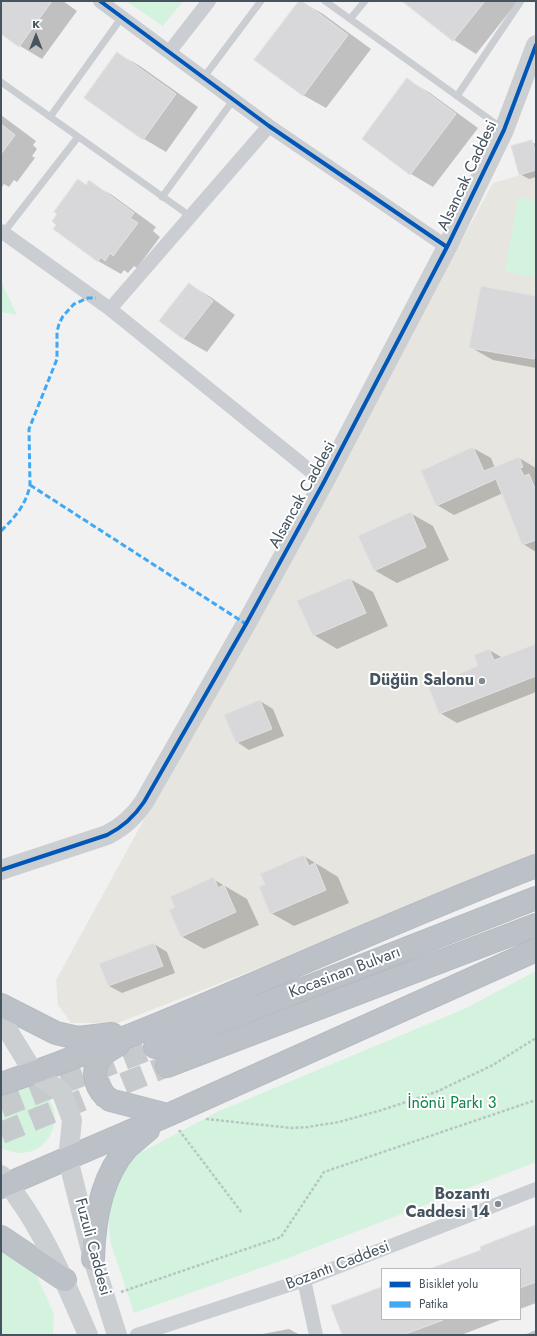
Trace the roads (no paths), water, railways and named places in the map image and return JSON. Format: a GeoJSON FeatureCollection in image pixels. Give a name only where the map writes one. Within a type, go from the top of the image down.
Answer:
{"type":"FeatureCollection","features":[{"type":"Feature","properties":{"kind":"highway"},"geometry":{"type":"LineString","coordinates":[[1,1084],[149,1039],[468,892],[536,866]]}},
{"type":"Feature","properties":{"kind":"highway"},"geometry":{"type":"LineString","coordinates":[[468,892],[536,872]]}},
{"type":"Feature","properties":{"kind":"highway","name":"Kocasinan Bulvarı"},"geometry":{"type":"LineString","coordinates":[[149,1039],[536,898]]}},
{"type":"Feature","properties":{"kind":"highway","name":"Kocasinan Bulvarı"},"geometry":{"type":"LineString","coordinates":[[167,1066],[536,925]]}},
{"type":"Feature","properties":{"kind":"highway"},"geometry":{"type":"LineString","coordinates":[[4,1182],[68,1159],[536,950]]}},
{"type":"Feature","properties":{"kind":"highway"},"geometry":{"type":"LineString","coordinates":[[1,1007],[56,1033],[78,1038],[149,1039]]}},
{"type":"Feature","properties":{"kind":"highway"},"geometry":{"type":"LineString","coordinates":[[149,1039],[109,1050],[103,1055],[96,1068],[96,1082],[99,1090],[110,1100],[168,1115]]}},
{"type":"Feature","properties":{"kind":"highway"},"geometry":{"type":"LineString","coordinates":[[93,1259],[95,1225],[98,1209],[114,1167],[135,1140],[168,1115]]}},
{"type":"Feature","properties":{"kind":"highway"},"geometry":{"type":"LineString","coordinates":[[1,1237],[65,1280]]}},
{"type":"Feature","properties":{"kind":"street"},"geometry":{"type":"LineString","coordinates":[[100,1],[170,51],[269,126],[448,248]]}},
{"type":"Feature","properties":{"kind":"street"},"geometry":{"type":"LineString","coordinates":[[170,51],[209,1]]}},
{"type":"Feature","properties":{"kind":"street","name":"Alsancak Caddesi"},"geometry":{"type":"LineString","coordinates":[[1,870],[107,835],[119,829],[136,814],[246,624],[324,482],[448,248],[504,130],[536,45]]}},
{"type":"Feature","properties":{"kind":"street"},"geometry":{"type":"LineString","coordinates":[[110,309],[269,126]]}},
{"type":"Feature","properties":{"kind":"street"},"geometry":{"type":"LineString","coordinates":[[2,231],[110,309],[324,482]]}},
{"type":"Feature","properties":{"kind":"street"},"geometry":{"type":"LineString","coordinates":[[1,1007],[10,1034],[34,1073]]}},
{"type":"Feature","properties":{"kind":"street","name":"Fuzuli Caddesi"},"geometry":{"type":"LineString","coordinates":[[34,1073],[61,1091],[72,1120],[68,1159],[93,1259],[117,1335]]}},
{"type":"Feature","properties":{"kind":"street","name":"Fuzuli Caddesi"},"geometry":{"type":"LineString","coordinates":[[4,1182],[34,1223],[65,1280],[88,1335]]}},
{"type":"Feature","properties":{"kind":"street","name":"Bozantı Caddesi"},"geometry":{"type":"LineString","coordinates":[[137,1335],[304,1280],[536,1190]]}},
{"type":"Feature","properties":{"kind":"street"},"geometry":{"type":"LineString","coordinates":[[304,1280],[316,1335]]}},
{"type":"Feature","properties":{"kind":"lane"},"geometry":{"type":"LineString","coordinates":[[204,77],[261,1]]}},
{"type":"Feature","properties":{"kind":"lane"},"geometry":{"type":"LineString","coordinates":[[325,1],[504,130]]}},
{"type":"Feature","properties":{"kind":"lane"},"geometry":{"type":"LineString","coordinates":[[350,19],[364,1]]}},
{"type":"Feature","properties":{"kind":"lane"},"geometry":{"type":"LineString","coordinates":[[457,96],[521,1]]}},
{"type":"Feature","properties":{"kind":"lane"},"geometry":{"type":"LineString","coordinates":[[50,117],[122,17]]}},
{"type":"Feature","properties":{"kind":"lane"},"geometry":{"type":"LineString","coordinates":[[1,82],[190,216]]}},
{"type":"Feature","properties":{"kind":"lane"},"geometry":{"type":"LineString","coordinates":[[162,197],[234,99]]}},
{"type":"Feature","properties":{"kind":"lane"},"geometry":{"type":"LineString","coordinates":[[2,231],[78,137]]}},
{"type":"Feature","properties":{"kind":"tunnel"},"geometry":{"type":"LineString","coordinates":[[1,1107],[155,1047]]}},
{"type":"Feature","properties":{"kind":"tunnel"},"geometry":{"type":"LineString","coordinates":[[1,1133],[167,1066]]}},
{"type":"Feature","properties":{"kind":"place","name":"Düğün Salonu"},"geometry":{"type":"Point","coordinates":[482,681]}},
{"type":"Feature","properties":{"kind":"place","name":"Bozantı Caddesi 14"},"geometry":{"type":"Point","coordinates":[498,1204]}},
{"type":"Feature","properties":{"kind":"park label","name":"İnönü Parkı 3"},"geometry":{"type":"Point","coordinates":[452,1104]}}]}
